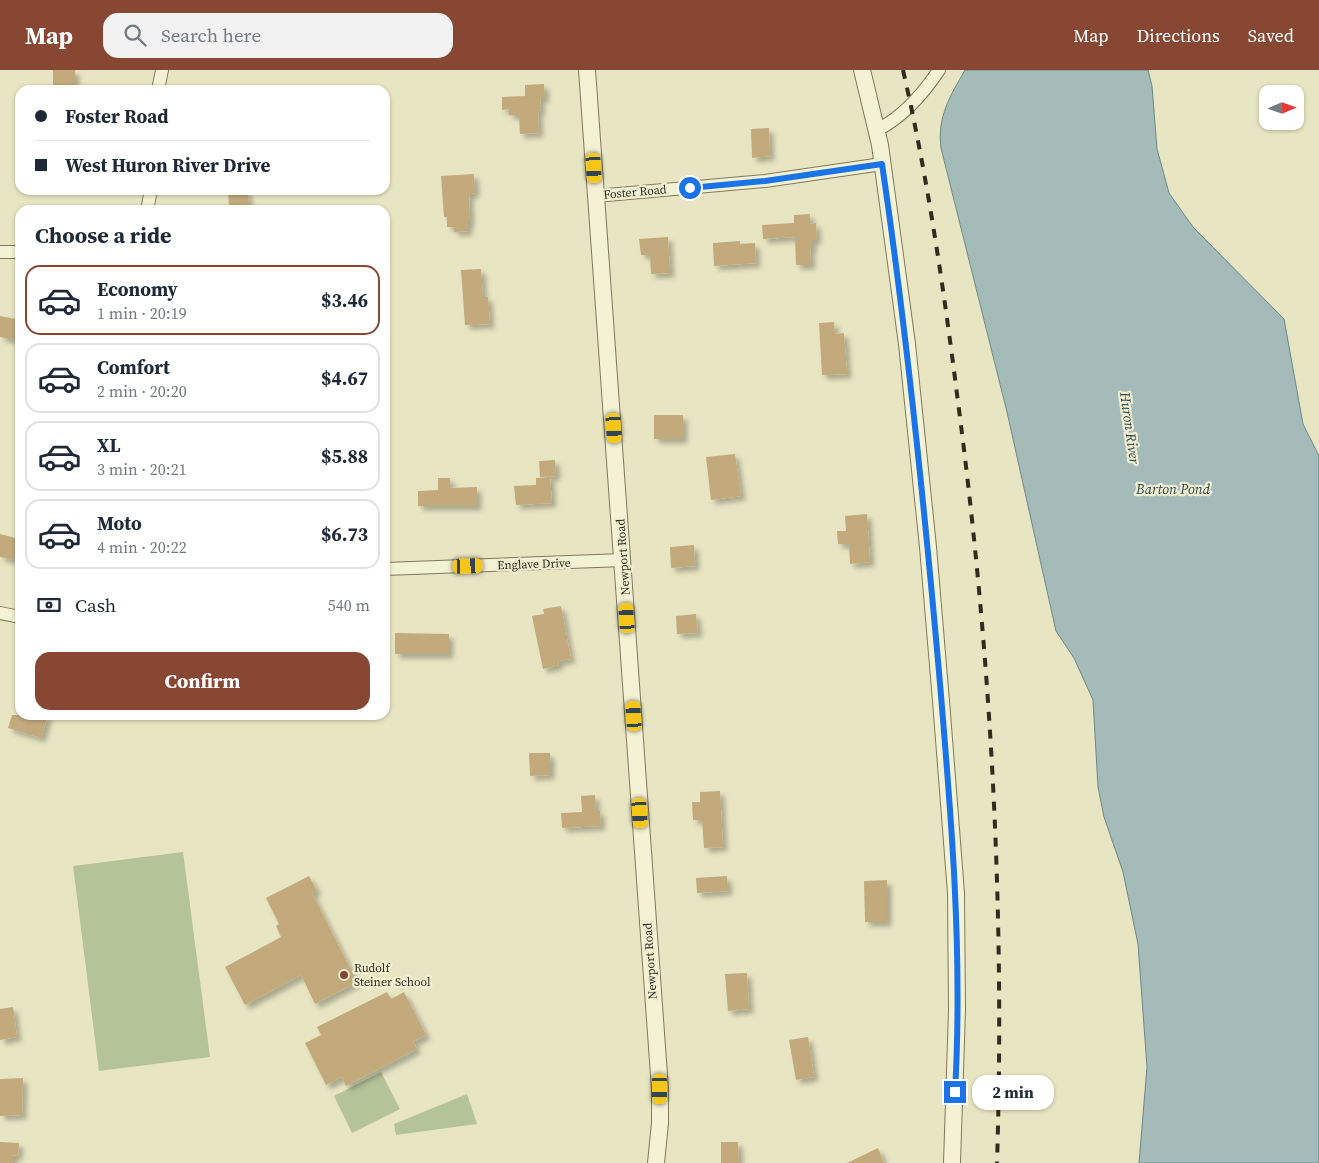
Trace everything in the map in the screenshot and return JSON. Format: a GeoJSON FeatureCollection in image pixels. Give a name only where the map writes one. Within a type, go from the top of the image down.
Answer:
{"type":"FeatureCollection","features":[{"type":"Feature","properties":{"kind":"street"},"geometry":{"type":"LineString","coordinates":[[159,85],[162,70]]}},
{"type":"Feature","properties":{"kind":"street","name":"Newport Road"},"geometry":{"type":"LineString","coordinates":[[587,70],[624,560],[650,970],[660,1089],[660,1123],[656,1163]]}},
{"type":"Feature","properties":{"kind":"street"},"geometry":{"type":"LineString","coordinates":[[862,70],[877,130],[907,344],[928,547],[954,863],[957,1010],[952,1163]]}},
{"type":"Feature","properties":{"kind":"street"},"geometry":{"type":"LineString","coordinates":[[877,130],[895,119],[911,105],[926,90],[939,70]]}},
{"type":"Feature","properties":{"kind":"street","name":"Foster Road"},"geometry":{"type":"LineString","coordinates":[[596,196],[765,181],[882,164]]}},
{"type":"Feature","properties":{"kind":"street"},"geometry":{"type":"LineString","coordinates":[[0,252],[15,252]]}},
{"type":"Feature","properties":{"kind":"street","name":"Englave Drive"},"geometry":{"type":"LineString","coordinates":[[390,569],[624,560]]}},
{"type":"Feature","properties":{"kind":"street"},"geometry":{"type":"LineString","coordinates":[[0,614],[15,616]]}},
{"type":"Feature","properties":{"kind":"green space"},"geometry":{"type":"Polygon","coordinates":[[[183,852],[210,1057],[99,1071],[73,866],[183,852]]]}},
{"type":"Feature","properties":{"kind":"green space"},"geometry":{"type":"Polygon","coordinates":[[[381,1072],[400,1109],[352,1133],[334,1096],[381,1072]]]}},
{"type":"Feature","properties":{"kind":"green space"},"geometry":{"type":"Polygon","coordinates":[[[467,1094],[477,1124],[396,1135],[394,1124],[467,1094]]]}},
{"type":"Feature","properties":{"kind":"water","name":"Barton Pond"},"geometry":{"type":"Polygon","coordinates":[[[965,70],[1148,70],[1152,86],[1157,149],[1169,193],[1193,227],[1284,319],[1303,424],[1319,456],[1319,1163],[1139,1163],[1147,1067],[1138,944],[1123,872],[1104,817],[1098,787],[1093,700],[1074,658],[1056,631],[1007,412],[941,148],[941,126],[946,107],[965,70]]]}},
{"type":"Feature","properties":{"kind":"building"},"geometry":{"type":"Polygon","coordinates":[[[53,70],[75,70],[75,85],[53,85],[53,70]]]}},
{"type":"Feature","properties":{"kind":"building"},"geometry":{"type":"Polygon","coordinates":[[[544,84],[545,98],[540,98],[541,110],[538,111],[539,133],[520,134],[519,115],[509,115],[509,109],[502,110],[502,97],[525,96],[525,85],[544,84]]]}},
{"type":"Feature","properties":{"kind":"building"},"geometry":{"type":"Polygon","coordinates":[[[769,128],[770,156],[752,158],[751,129],[769,128]]]}},
{"type":"Feature","properties":{"kind":"building"},"geometry":{"type":"Polygon","coordinates":[[[474,174],[475,193],[469,194],[470,222],[468,222],[468,231],[454,232],[454,227],[447,227],[447,217],[444,217],[441,176],[474,174]]]}},
{"type":"Feature","properties":{"kind":"building"},"geometry":{"type":"Polygon","coordinates":[[[228,195],[248,195],[249,205],[229,205],[228,195]]]}},
{"type":"Feature","properties":{"kind":"building"},"geometry":{"type":"Polygon","coordinates":[[[810,214],[810,224],[816,223],[817,240],[812,240],[812,249],[810,249],[811,265],[796,265],[795,237],[763,239],[762,225],[794,223],[794,215],[810,214]]]}},
{"type":"Feature","properties":{"kind":"building"},"geometry":{"type":"Polygon","coordinates":[[[668,237],[670,273],[651,274],[650,255],[641,255],[639,239],[668,237]]]}},
{"type":"Feature","properties":{"kind":"building"},"geometry":{"type":"Polygon","coordinates":[[[740,241],[740,244],[755,243],[756,263],[714,266],[713,243],[740,241]]]}},
{"type":"Feature","properties":{"kind":"building"},"geometry":{"type":"Polygon","coordinates":[[[481,269],[483,297],[488,297],[490,324],[465,325],[461,270],[481,269]]]}},
{"type":"Feature","properties":{"kind":"building"},"geometry":{"type":"Polygon","coordinates":[[[0,316],[15,319],[15,340],[0,337],[0,316]]]}},
{"type":"Feature","properties":{"kind":"building"},"geometry":{"type":"Polygon","coordinates":[[[834,322],[835,334],[844,333],[847,374],[822,375],[819,323],[834,322]]]}},
{"type":"Feature","properties":{"kind":"building"},"geometry":{"type":"Polygon","coordinates":[[[654,415],[683,415],[683,439],[654,439],[654,415]]]}},
{"type":"Feature","properties":{"kind":"building"},"geometry":{"type":"Polygon","coordinates":[[[735,454],[741,496],[711,500],[706,457],[735,454]]]}},
{"type":"Feature","properties":{"kind":"building"},"geometry":{"type":"Polygon","coordinates":[[[555,460],[556,476],[540,477],[539,461],[555,460]]]}},
{"type":"Feature","properties":{"kind":"building"},"geometry":{"type":"Polygon","coordinates":[[[550,477],[552,503],[516,505],[514,486],[536,485],[536,478],[550,477]]]}},
{"type":"Feature","properties":{"kind":"building"},"geometry":{"type":"Polygon","coordinates":[[[438,478],[450,478],[450,488],[477,487],[477,506],[418,506],[418,491],[438,490],[438,478]]]}},
{"type":"Feature","properties":{"kind":"building"},"geometry":{"type":"Polygon","coordinates":[[[867,514],[870,562],[850,564],[849,544],[838,544],[837,531],[846,531],[845,516],[867,514]]]}},
{"type":"Feature","properties":{"kind":"building"},"geometry":{"type":"Polygon","coordinates":[[[0,534],[15,538],[13,560],[0,557],[0,534]]]}},
{"type":"Feature","properties":{"kind":"building"},"geometry":{"type":"Polygon","coordinates":[[[694,545],[695,566],[671,568],[670,547],[694,545]]]}},
{"type":"Feature","properties":{"kind":"building"},"geometry":{"type":"Polygon","coordinates":[[[561,606],[571,659],[558,661],[559,665],[543,669],[532,616],[544,614],[543,609],[561,606]]]}},
{"type":"Feature","properties":{"kind":"building"},"geometry":{"type":"Polygon","coordinates":[[[696,614],[698,633],[677,634],[676,616],[696,614]]]}},
{"type":"Feature","properties":{"kind":"building"},"geometry":{"type":"Polygon","coordinates":[[[395,633],[449,634],[449,654],[395,654],[395,633]]]}},
{"type":"Feature","properties":{"kind":"building"},"geometry":{"type":"Polygon","coordinates":[[[12,715],[15,715],[15,720],[46,720],[41,738],[8,728],[12,715]]]}},
{"type":"Feature","properties":{"kind":"building"},"geometry":{"type":"Polygon","coordinates":[[[529,753],[550,753],[550,775],[530,776],[529,753]]]}},
{"type":"Feature","properties":{"kind":"building"},"geometry":{"type":"Polygon","coordinates":[[[720,791],[723,847],[704,848],[702,820],[693,820],[692,802],[700,802],[700,792],[720,791]]]}},
{"type":"Feature","properties":{"kind":"building"},"geometry":{"type":"Polygon","coordinates":[[[595,795],[596,811],[600,811],[601,826],[562,828],[561,813],[582,812],[581,796],[595,795]]]}},
{"type":"Feature","properties":{"kind":"building"},"geometry":{"type":"Polygon","coordinates":[[[309,876],[317,891],[312,893],[357,982],[315,1004],[301,975],[245,1005],[225,967],[281,937],[276,926],[279,924],[266,898],[309,876]]]}},
{"type":"Feature","properties":{"kind":"building"},"geometry":{"type":"Polygon","coordinates":[[[727,876],[728,891],[697,893],[696,878],[727,876]]]}},
{"type":"Feature","properties":{"kind":"building"},"geometry":{"type":"Polygon","coordinates":[[[887,880],[887,922],[865,922],[864,881],[887,880]]]}},
{"type":"Feature","properties":{"kind":"building"},"geometry":{"type":"Polygon","coordinates":[[[747,973],[749,1009],[728,1011],[725,974],[747,973]]]}},
{"type":"Feature","properties":{"kind":"building"},"geometry":{"type":"Polygon","coordinates":[[[387,992],[391,999],[404,992],[426,1035],[413,1042],[417,1049],[346,1086],[342,1077],[326,1085],[305,1043],[321,1035],[317,1027],[387,992]]]}},
{"type":"Feature","properties":{"kind":"building"},"geometry":{"type":"Polygon","coordinates":[[[13,1007],[17,1037],[0,1040],[0,1009],[13,1007]]]}},
{"type":"Feature","properties":{"kind":"building"},"geometry":{"type":"Polygon","coordinates":[[[808,1037],[814,1077],[796,1080],[789,1040],[808,1037]]]}},
{"type":"Feature","properties":{"kind":"building"},"geometry":{"type":"Polygon","coordinates":[[[23,1078],[22,1115],[0,1116],[0,1079],[23,1078]]]}},
{"type":"Feature","properties":{"kind":"building"},"geometry":{"type":"Polygon","coordinates":[[[0,1142],[19,1143],[18,1156],[13,1155],[13,1163],[0,1163],[0,1142]]]}},
{"type":"Feature","properties":{"kind":"building"},"geometry":{"type":"Polygon","coordinates":[[[721,1142],[738,1142],[739,1163],[721,1163],[721,1142]]]}},
{"type":"Feature","properties":{"kind":"building"},"geometry":{"type":"Polygon","coordinates":[[[878,1148],[884,1163],[847,1163],[878,1148]]]}},
{"type":"Feature","properties":{"kind":"railway"},"geometry":{"type":"LineString","coordinates":[[903,70],[928,194],[941,277],[953,360],[979,592],[987,687],[997,877],[999,972],[997,1163]]}},
{"type":"Feature","properties":{"kind":"place","name":"Rudolf Steiner School"},"geometry":{"type":"Point","coordinates":[344,975]}},
{"type":"Feature","properties":{"kind":"route"},"geometry":{"type":"LineString","coordinates":[[690,188],[765,181],[882,164],[907,344],[932,585],[953,845],[956,893],[957,1010],[955,1092]]}},
{"type":"Feature","properties":{"kind":"water label","name":"Huron River"},"geometry":{"type":"Point","coordinates":[1130,428]}}]}
